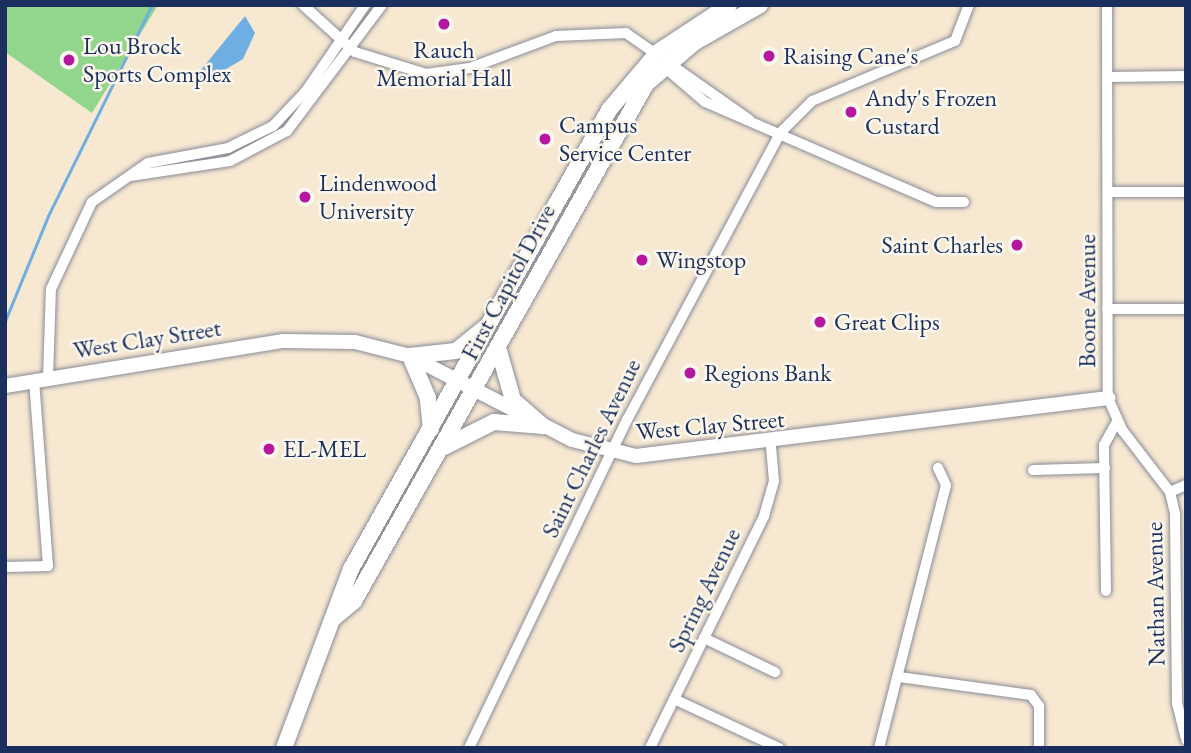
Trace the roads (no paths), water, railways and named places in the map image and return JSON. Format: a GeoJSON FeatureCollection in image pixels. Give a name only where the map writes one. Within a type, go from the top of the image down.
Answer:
{"type":"FeatureCollection","features":[{"type":"Feature","properties":{"kind":"main road","name":"First Capitol Drive"},"geometry":{"type":"LineString","coordinates":[[284,748],[351,569],[461,381],[609,110],[729,5]]}},
{"type":"Feature","properties":{"kind":"main road","name":"First Capitol Drive"},"geometry":{"type":"LineString","coordinates":[[334,618],[354,601],[435,455],[499,349],[622,118],[664,60],[760,5]]}},
{"type":"Feature","properties":{"kind":"main road"},"geometry":{"type":"LineString","coordinates":[[431,429],[428,398],[410,356],[456,351],[474,340],[507,299]]}},
{"type":"Feature","properties":{"kind":"main road"},"geometry":{"type":"LineString","coordinates":[[499,349],[502,378],[513,400],[543,426]]}},
{"type":"Feature","properties":{"kind":"main road"},"geometry":{"type":"LineString","coordinates":[[435,455],[478,426],[543,426]]}},
{"type":"Feature","properties":{"kind":"street"},"geometry":{"type":"LineString","coordinates":[[303,5],[340,41],[374,62],[426,74],[470,68],[556,36],[626,33],[750,120],[936,202],[964,202]]}},
{"type":"Feature","properties":{"kind":"street"},"geometry":{"type":"LineString","coordinates":[[5,566],[48,566],[41,379],[51,289],[92,202],[148,163],[228,148],[267,129],[306,91],[365,5]]}},
{"type":"Feature","properties":{"kind":"street"},"geometry":{"type":"LineString","coordinates":[[126,176],[203,168],[258,149],[300,118],[382,5]]}},
{"type":"Feature","properties":{"kind":"street","name":"Saint Charles Avenue"},"geometry":{"type":"LineString","coordinates":[[468,748],[610,453],[780,133],[812,101],[955,41],[969,5]]}},
{"type":"Feature","properties":{"kind":"street","name":"Boone Avenue"},"geometry":{"type":"LineString","coordinates":[[1107,5],[1108,398],[1117,422]]}},
{"type":"Feature","properties":{"kind":"street"},"geometry":{"type":"LineString","coordinates":[[1108,77],[1186,76]]}},
{"type":"Feature","properties":{"kind":"street"},"geometry":{"type":"LineString","coordinates":[[1108,192],[1186,192]]}},
{"type":"Feature","properties":{"kind":"street"},"geometry":{"type":"LineString","coordinates":[[1107,309],[1186,309]]}},
{"type":"Feature","properties":{"kind":"street","name":"West Clay Street"},"geometry":{"type":"LineString","coordinates":[[5,386],[318,338],[410,356],[476,388],[543,426],[610,453],[670,456],[1108,398]]}},
{"type":"Feature","properties":{"kind":"street"},"geometry":{"type":"LineString","coordinates":[[1106,590],[1105,437],[1117,422]]}},
{"type":"Feature","properties":{"kind":"street","name":"Nathan Avenue"},"geometry":{"type":"LineString","coordinates":[[1117,422],[1170,492],[1179,538],[1177,703],[1186,740]]}},
{"type":"Feature","properties":{"kind":"street","name":"Spring Avenue"},"geometry":{"type":"LineString","coordinates":[[651,748],[770,500],[771,444]]}},
{"type":"Feature","properties":{"kind":"street"},"geometry":{"type":"LineString","coordinates":[[879,748],[946,485],[939,468]]}},
{"type":"Feature","properties":{"kind":"street"},"geometry":{"type":"LineString","coordinates":[[1033,470],[1105,468]]}},
{"type":"Feature","properties":{"kind":"street"},"geometry":{"type":"LineString","coordinates":[[1170,492],[1186,485]]}},
{"type":"Feature","properties":{"kind":"street"},"geometry":{"type":"LineString","coordinates":[[704,638],[775,672]]}},
{"type":"Feature","properties":{"kind":"street"},"geometry":{"type":"LineString","coordinates":[[899,677],[1031,695],[1039,706],[1039,748]]}},
{"type":"Feature","properties":{"kind":"street"},"geometry":{"type":"LineString","coordinates":[[674,699],[779,748]]}},
{"type":"Feature","properties":{"kind":"water"},"geometry":{"type":"Polygon","coordinates":[[[245,16],[255,33],[243,59],[196,87],[196,76],[245,16]]]}},
{"type":"Feature","properties":{"kind":"waterway"},"geometry":{"type":"LineString","coordinates":[[5,321],[48,216],[152,5]]}},
{"type":"Feature","properties":{"kind":"place","name":"Rauch Memorial Hall"},"geometry":{"type":"Point","coordinates":[444,24]}},
{"type":"Feature","properties":{"kind":"place","name":"Raising Cane's"},"geometry":{"type":"Point","coordinates":[769,56]}},
{"type":"Feature","properties":{"kind":"place","name":"Lou Brock Sports Complex"},"geometry":{"type":"Point","coordinates":[69,60]}},
{"type":"Feature","properties":{"kind":"place","name":"Andy's Frozen Custard"},"geometry":{"type":"Point","coordinates":[851,112]}},
{"type":"Feature","properties":{"kind":"place","name":"Campus Service Center"},"geometry":{"type":"Point","coordinates":[545,139]}},
{"type":"Feature","properties":{"kind":"place","name":"Lindenwood University"},"geometry":{"type":"Point","coordinates":[305,197]}},
{"type":"Feature","properties":{"kind":"place","name":"Saint Charles"},"geometry":{"type":"Point","coordinates":[1017,245]}},
{"type":"Feature","properties":{"kind":"place","name":"Wingstop"},"geometry":{"type":"Point","coordinates":[642,260]}},
{"type":"Feature","properties":{"kind":"place","name":"Great Clips"},"geometry":{"type":"Point","coordinates":[820,322]}},
{"type":"Feature","properties":{"kind":"place","name":"Regions Bank"},"geometry":{"type":"Point","coordinates":[690,373]}},
{"type":"Feature","properties":{"kind":"place","name":"EL-MEL"},"geometry":{"type":"Point","coordinates":[269,449]}}]}
